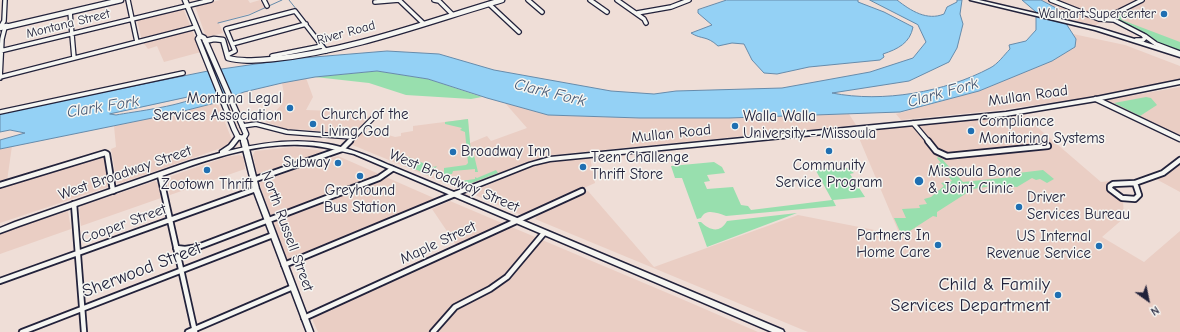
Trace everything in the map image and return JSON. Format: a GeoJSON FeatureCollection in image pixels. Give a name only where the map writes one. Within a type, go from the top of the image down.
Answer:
{"type":"FeatureCollection","features":[{"type":"Feature","properties":{"kind":"highway"},"geometry":{"type":"LineString","coordinates":[[973,0],[1136,40],[1180,54]]}},
{"type":"Feature","properties":{"kind":"highway"},"geometry":{"type":"LineString","coordinates":[[1077,25],[1159,50],[1180,59]]}},
{"type":"Feature","properties":{"kind":"main road","name":"Mullan Road"},"geometry":{"type":"LineString","coordinates":[[455,194],[531,164],[550,159],[1013,113],[1096,99],[1180,82]]}},
{"type":"Feature","properties":{"kind":"main road","name":"Mullan Road"},"geometry":{"type":"LineString","coordinates":[[1157,87],[1180,85]]}},
{"type":"Feature","properties":{"kind":"main road"},"geometry":{"type":"LineString","coordinates":[[213,156],[231,146],[240,138]]}},
{"type":"Feature","properties":{"kind":"main road","name":"West Broadway Street"},"geometry":{"type":"LineString","coordinates":[[0,231],[213,156],[247,148],[314,143],[342,148],[455,194],[543,233],[780,332]]}},
{"type":"Feature","properties":{"kind":"main road","name":"West Broadway Street"},"geometry":{"type":"LineString","coordinates":[[0,227],[17,224]]}},
{"type":"Feature","properties":{"kind":"street"},"geometry":{"type":"LineString","coordinates":[[2,27],[121,0]]}},
{"type":"Feature","properties":{"kind":"street"},"geometry":{"type":"LineString","coordinates":[[128,0],[137,42]]}},
{"type":"Feature","properties":{"kind":"street","name":"North Russell Street"},"geometry":{"type":"LineString","coordinates":[[185,0],[200,36],[204,38],[216,64],[246,134],[240,138]]}},
{"type":"Feature","properties":{"kind":"street","name":"Montana Street"},"geometry":{"type":"LineString","coordinates":[[1,51],[211,0]]}},
{"type":"Feature","properties":{"kind":"street"},"geometry":{"type":"LineString","coordinates":[[264,0],[266,6]]}},
{"type":"Feature","properties":{"kind":"street"},"geometry":{"type":"LineString","coordinates":[[375,2],[399,0],[423,23]]}},
{"type":"Feature","properties":{"kind":"street"},"geometry":{"type":"LineString","coordinates":[[434,0],[439,1],[452,14]]}},
{"type":"Feature","properties":{"kind":"street","name":"River Road"},"geometry":{"type":"LineString","coordinates":[[226,55],[230,60],[244,61],[326,51],[502,0]]}},
{"type":"Feature","properties":{"kind":"street"},"geometry":{"type":"LineString","coordinates":[[528,0],[542,12]]}},
{"type":"Feature","properties":{"kind":"street"},"geometry":{"type":"LineString","coordinates":[[590,0],[607,12]]}},
{"type":"Feature","properties":{"kind":"street"},"geometry":{"type":"LineString","coordinates":[[617,0],[644,18],[646,23]]}},
{"type":"Feature","properties":{"kind":"street"},"geometry":{"type":"LineString","coordinates":[[637,13],[670,7],[689,0]]}},
{"type":"Feature","properties":{"kind":"street"},"geometry":{"type":"LineString","coordinates":[[1051,0],[1100,19],[1114,20],[1143,35],[1156,44],[1180,54]]}},
{"type":"Feature","properties":{"kind":"street"},"geometry":{"type":"LineString","coordinates":[[1114,20],[1112,15],[1142,0]]}},
{"type":"Feature","properties":{"kind":"street"},"geometry":{"type":"LineString","coordinates":[[5,1],[2,27],[0,77],[196,26]]}},
{"type":"Feature","properties":{"kind":"street"},"geometry":{"type":"LineString","coordinates":[[489,4],[520,32]]}},
{"type":"Feature","properties":{"kind":"street"},"geometry":{"type":"LineString","coordinates":[[205,41],[214,39],[223,40],[226,55],[235,51],[226,30],[295,11],[326,51]]}},
{"type":"Feature","properties":{"kind":"street"},"geometry":{"type":"LineString","coordinates":[[70,12],[74,58]]}},
{"type":"Feature","properties":{"kind":"street"},"geometry":{"type":"LineString","coordinates":[[232,44],[306,24]]}},
{"type":"Feature","properties":{"kind":"street"},"geometry":{"type":"LineString","coordinates":[[1136,40],[1143,40],[1145,37],[1143,35]]}},
{"type":"Feature","properties":{"kind":"street","name":"North Russell Street"},"geometry":{"type":"LineString","coordinates":[[200,36],[198,39],[225,104],[240,138],[247,148],[256,189],[310,332]]}},
{"type":"Feature","properties":{"kind":"street"},"geometry":{"type":"LineString","coordinates":[[272,56],[322,46]]}},
{"type":"Feature","properties":{"kind":"street"},"geometry":{"type":"LineString","coordinates":[[0,112],[183,73]]}},
{"type":"Feature","properties":{"kind":"street"},"geometry":{"type":"LineString","coordinates":[[1096,99],[1180,140]]}},
{"type":"Feature","properties":{"kind":"street"},"geometry":{"type":"LineString","coordinates":[[253,180],[342,148],[351,137],[377,114]]}},
{"type":"Feature","properties":{"kind":"street"},"geometry":{"type":"LineString","coordinates":[[242,126],[259,123],[285,132],[328,133],[351,137]]}},
{"type":"Feature","properties":{"kind":"street"},"geometry":{"type":"LineString","coordinates":[[913,123],[936,151],[947,156],[1048,146]]}},
{"type":"Feature","properties":{"kind":"street"},"geometry":{"type":"LineString","coordinates":[[0,185],[105,153],[108,154],[113,191]]}},
{"type":"Feature","properties":{"kind":"street"},"geometry":{"type":"LineString","coordinates":[[1134,183],[1139,196],[1135,199],[1122,198],[1110,189],[1110,186],[1113,184],[1134,183],[1163,173],[1180,160],[1178,156],[1180,154]]}},
{"type":"Feature","properties":{"kind":"street"},"geometry":{"type":"LineString","coordinates":[[176,248],[185,249],[198,247],[379,178],[392,169]]}},
{"type":"Feature","properties":{"kind":"street"},"geometry":{"type":"LineString","coordinates":[[160,175],[195,331]]}},
{"type":"Feature","properties":{"kind":"street","name":"Cooper Street"},"geometry":{"type":"LineString","coordinates":[[0,281],[256,189]]}},
{"type":"Feature","properties":{"kind":"street","name":"Maple Street"},"geometry":{"type":"LineString","coordinates":[[304,318],[582,191]]}},
{"type":"Feature","properties":{"kind":"street"},"geometry":{"type":"LineString","coordinates":[[284,265],[455,194]]}},
{"type":"Feature","properties":{"kind":"street"},"geometry":{"type":"LineString","coordinates":[[74,204],[84,332]]}},
{"type":"Feature","properties":{"kind":"street"},"geometry":{"type":"LineString","coordinates":[[434,332],[454,307],[498,284],[507,277],[543,233]]}},
{"type":"Feature","properties":{"kind":"street","name":"Sherwood Street"},"geometry":{"type":"LineString","coordinates":[[22,332],[273,235]]}},
{"type":"Feature","properties":{"kind":"street"},"geometry":{"type":"LineString","coordinates":[[188,332],[195,331],[293,287]]}},
{"type":"Feature","properties":{"kind":"shaded area"},"geometry":{"type":"Polygon","coordinates":[[[220,0],[248,0],[250,3],[260,0],[265,9],[219,23],[223,33],[206,37],[195,6],[220,0]]]}},
{"type":"Feature","properties":{"kind":"shaded area"},"geometry":{"type":"Polygon","coordinates":[[[1041,0],[1142,0],[1094,26],[1063,18],[1056,8],[1041,0]]]}},
{"type":"Feature","properties":{"kind":"shaded area"},"geometry":{"type":"Polygon","coordinates":[[[1146,0],[1180,0],[1180,52],[1159,44],[1143,33],[1118,22],[1116,18],[1118,16],[1146,0]]]}},
{"type":"Feature","properties":{"kind":"shaded area"},"geometry":{"type":"Polygon","coordinates":[[[183,8],[201,52],[164,62],[157,46],[148,49],[142,41],[137,20],[183,8]]]}},
{"type":"Feature","properties":{"kind":"shaded area"},"geometry":{"type":"Polygon","coordinates":[[[1073,34],[1125,45],[1180,66],[1180,80],[1077,99],[999,110],[901,120],[896,114],[979,91],[1052,61],[1075,47],[1076,39],[1073,34]]]}},
{"type":"Feature","properties":{"kind":"shaded area"},"geometry":{"type":"Polygon","coordinates":[[[306,78],[313,97],[306,110],[333,111],[370,117],[351,135],[286,129],[266,122],[282,104],[284,94],[282,83],[306,78]]]}},
{"type":"Feature","properties":{"kind":"shaded area"},"geometry":{"type":"Polygon","coordinates":[[[1180,87],[1180,137],[1107,101],[1107,100],[1180,87]]]}},
{"type":"Feature","properties":{"kind":"shaded area"},"geometry":{"type":"Polygon","coordinates":[[[217,102],[232,140],[227,146],[121,183],[117,183],[111,149],[116,147],[114,126],[172,114],[217,102]]]}},
{"type":"Feature","properties":{"kind":"shaded area"},"geometry":{"type":"Polygon","coordinates":[[[505,103],[548,115],[640,118],[729,118],[849,114],[856,125],[552,155],[527,162],[459,189],[350,144],[362,131],[370,134],[379,132],[395,137],[401,136],[401,133],[413,131],[413,126],[468,119],[470,143],[487,136],[491,141],[527,128],[505,103]]]}},
{"type":"Feature","properties":{"kind":"shaded area"},"geometry":{"type":"Polygon","coordinates":[[[1022,114],[1101,182],[1110,181],[1108,189],[1123,200],[1124,218],[1102,237],[1144,262],[1180,231],[1180,332],[808,332],[535,219],[537,216],[588,191],[654,267],[798,215],[900,235],[856,131],[1022,114]]]}},
{"type":"Feature","properties":{"kind":"shaded area"},"geometry":{"type":"Polygon","coordinates":[[[12,146],[7,181],[0,183],[0,149],[12,146]]]}},
{"type":"Feature","properties":{"kind":"shaded area"},"geometry":{"type":"Polygon","coordinates":[[[293,147],[323,151],[321,154],[262,175],[257,175],[253,155],[255,151],[293,147]]]}},
{"type":"Feature","properties":{"kind":"shaded area"},"geometry":{"type":"Polygon","coordinates":[[[239,155],[244,157],[245,169],[170,195],[167,180],[171,176],[226,157],[239,155]]]}},
{"type":"Feature","properties":{"kind":"shaded area"},"geometry":{"type":"Polygon","coordinates":[[[104,156],[107,169],[108,187],[0,223],[0,187],[104,156]]]}},
{"type":"Feature","properties":{"kind":"shaded area"},"geometry":{"type":"Polygon","coordinates":[[[338,156],[436,199],[287,261],[259,183],[312,163],[338,156]]]}},
{"type":"Feature","properties":{"kind":"shaded area"},"geometry":{"type":"Polygon","coordinates":[[[590,157],[595,183],[525,214],[519,214],[475,195],[477,190],[532,166],[555,161],[590,157]]]}},
{"type":"Feature","properties":{"kind":"shaded area"},"geometry":{"type":"Polygon","coordinates":[[[1180,164],[1180,192],[1156,179],[1166,176],[1180,164]]]}},
{"type":"Feature","properties":{"kind":"shaded area"},"geometry":{"type":"Polygon","coordinates":[[[155,181],[158,183],[161,198],[81,226],[79,210],[81,206],[155,181]]]}},
{"type":"Feature","properties":{"kind":"shaded area"},"geometry":{"type":"Polygon","coordinates":[[[450,201],[758,332],[318,332],[313,321],[313,311],[457,246],[432,209],[450,201]]]}},
{"type":"Feature","properties":{"kind":"shaded area"},"geometry":{"type":"Polygon","coordinates":[[[68,211],[71,229],[0,254],[0,233],[68,211]]]}},
{"type":"Feature","properties":{"kind":"green space"},"geometry":{"type":"Polygon","coordinates":[[[1123,14],[1126,15],[1121,18],[1122,20],[1180,42],[1180,52],[1159,44],[1147,35],[1126,26],[1117,20],[1118,16],[1123,14]]]}},
{"type":"Feature","properties":{"kind":"green space"},"geometry":{"type":"Polygon","coordinates":[[[377,71],[428,79],[482,97],[471,99],[406,95],[369,83],[315,77],[377,71]]]}},
{"type":"Feature","properties":{"kind":"green space"},"geometry":{"type":"Polygon","coordinates":[[[1146,97],[1151,98],[1157,105],[1140,116],[1114,103],[1146,97]]]}},
{"type":"Feature","properties":{"kind":"green space"},"geometry":{"type":"Polygon","coordinates":[[[468,119],[471,154],[474,155],[478,172],[475,172],[475,169],[453,171],[452,174],[444,174],[444,168],[466,165],[468,163],[465,132],[460,130],[462,128],[445,124],[445,122],[468,119]]]}},
{"type":"Feature","properties":{"kind":"green space"},"geometry":{"type":"Polygon","coordinates":[[[408,157],[433,167],[437,166],[429,175],[400,163],[408,157]]]}},
{"type":"Feature","properties":{"kind":"green space"},"geometry":{"type":"Polygon","coordinates":[[[937,158],[942,159],[963,182],[1021,176],[1018,173],[1043,170],[1054,179],[1047,183],[1040,179],[1036,180],[1032,178],[1017,187],[998,185],[973,189],[937,212],[937,217],[933,216],[902,236],[894,218],[906,218],[902,209],[920,208],[919,205],[927,204],[924,199],[931,197],[944,186],[941,183],[952,181],[941,167],[937,167],[937,164],[941,163],[937,158]]]}},
{"type":"Feature","properties":{"kind":"green space"},"geometry":{"type":"Polygon","coordinates":[[[714,162],[722,167],[725,173],[707,175],[710,181],[704,182],[707,189],[733,187],[741,205],[748,206],[751,210],[832,200],[815,169],[848,168],[854,173],[850,174],[865,197],[833,200],[836,206],[726,216],[709,212],[697,219],[682,178],[675,178],[671,166],[714,162]]]}},
{"type":"Feature","properties":{"kind":"green space"},"geometry":{"type":"Polygon","coordinates":[[[496,170],[498,173],[461,187],[437,178],[452,178],[454,182],[475,179],[475,177],[477,178],[496,170]]]}},
{"type":"Feature","properties":{"kind":"green space"},"geometry":{"type":"Polygon","coordinates":[[[797,213],[707,247],[698,222],[701,222],[711,229],[718,229],[721,228],[727,221],[797,213]]]}},
{"type":"Feature","properties":{"kind":"water"},"geometry":{"type":"Polygon","coordinates":[[[727,0],[858,0],[858,2],[884,12],[913,27],[909,37],[902,45],[883,54],[884,57],[880,60],[809,67],[777,74],[764,73],[752,60],[744,44],[732,43],[718,46],[710,40],[691,33],[712,25],[698,13],[698,10],[727,0]]]}},
{"type":"Feature","properties":{"kind":"water","name":"Clark Fork"},"geometry":{"type":"Polygon","coordinates":[[[870,0],[897,0],[919,14],[925,16],[938,16],[944,14],[947,7],[957,2],[957,0],[962,0],[960,14],[963,24],[957,48],[949,62],[909,81],[832,93],[872,97],[913,93],[954,83],[990,68],[1010,49],[1009,45],[1026,41],[1036,30],[1036,12],[1022,0],[1041,0],[1056,8],[1076,39],[1075,47],[1052,61],[979,91],[900,112],[729,118],[640,118],[548,115],[487,98],[428,79],[377,71],[315,77],[282,83],[244,92],[215,103],[172,114],[0,149],[0,140],[25,133],[10,130],[0,132],[0,113],[208,71],[290,59],[387,51],[439,54],[494,70],[611,91],[654,94],[676,91],[782,88],[870,72],[913,58],[926,42],[918,25],[870,0]],[[198,95],[110,114],[116,115],[160,108],[193,99],[198,95]]]}},
{"type":"Feature","properties":{"kind":"waterway"},"geometry":{"type":"LineString","coordinates":[[218,23],[249,15],[282,0]]}},
{"type":"Feature","properties":{"kind":"waterway"},"geometry":{"type":"LineString","coordinates":[[289,0],[328,49]]}},
{"type":"Feature","properties":{"kind":"place","name":"Walmart Supercenter"},"geometry":{"type":"Point","coordinates":[1164,14]}},
{"type":"Feature","properties":{"kind":"place","name":"Montana Legal Services Association"},"geometry":{"type":"Point","coordinates":[290,108]}},
{"type":"Feature","properties":{"kind":"place","name":"Church of the Living God"},"geometry":{"type":"Point","coordinates":[313,124]}},
{"type":"Feature","properties":{"kind":"place","name":"Walla Walla University - Missoula"},"geometry":{"type":"Point","coordinates":[735,126]}},
{"type":"Feature","properties":{"kind":"place","name":"Compliance Monitoring Systems"},"geometry":{"type":"Point","coordinates":[971,131]}},
{"type":"Feature","properties":{"kind":"place","name":"Community Service Program"},"geometry":{"type":"Point","coordinates":[829,151]}},
{"type":"Feature","properties":{"kind":"place","name":"Broadway Inn"},"geometry":{"type":"Point","coordinates":[453,152]}},
{"type":"Feature","properties":{"kind":"place","name":"Subway"},"geometry":{"type":"Point","coordinates":[338,163]}},
{"type":"Feature","properties":{"kind":"place","name":"Teen Challenge Thrift Store"},"geometry":{"type":"Point","coordinates":[583,167]}},
{"type":"Feature","properties":{"kind":"place","name":"Zootown Thrift"},"geometry":{"type":"Point","coordinates":[207,170]}},
{"type":"Feature","properties":{"kind":"place","name":"Greyhound Bus Station"},"geometry":{"type":"Point","coordinates":[360,176]}},
{"type":"Feature","properties":{"kind":"place","name":"Missoula Bone & Joint Clinic"},"geometry":{"type":"Point","coordinates":[919,181]}},
{"type":"Feature","properties":{"kind":"place","name":"Driver Services Bureau"},"geometry":{"type":"Point","coordinates":[1019,207]}},
{"type":"Feature","properties":{"kind":"place","name":"Partners In Home Care"},"geometry":{"type":"Point","coordinates":[938,245]}},
{"type":"Feature","properties":{"kind":"place","name":"US Internal Revenue Service"},"geometry":{"type":"Point","coordinates":[1099,246]}},
{"type":"Feature","properties":{"kind":"place","name":"Child & Family Services Department"},"geometry":{"type":"Point","coordinates":[1058,295]}}]}
